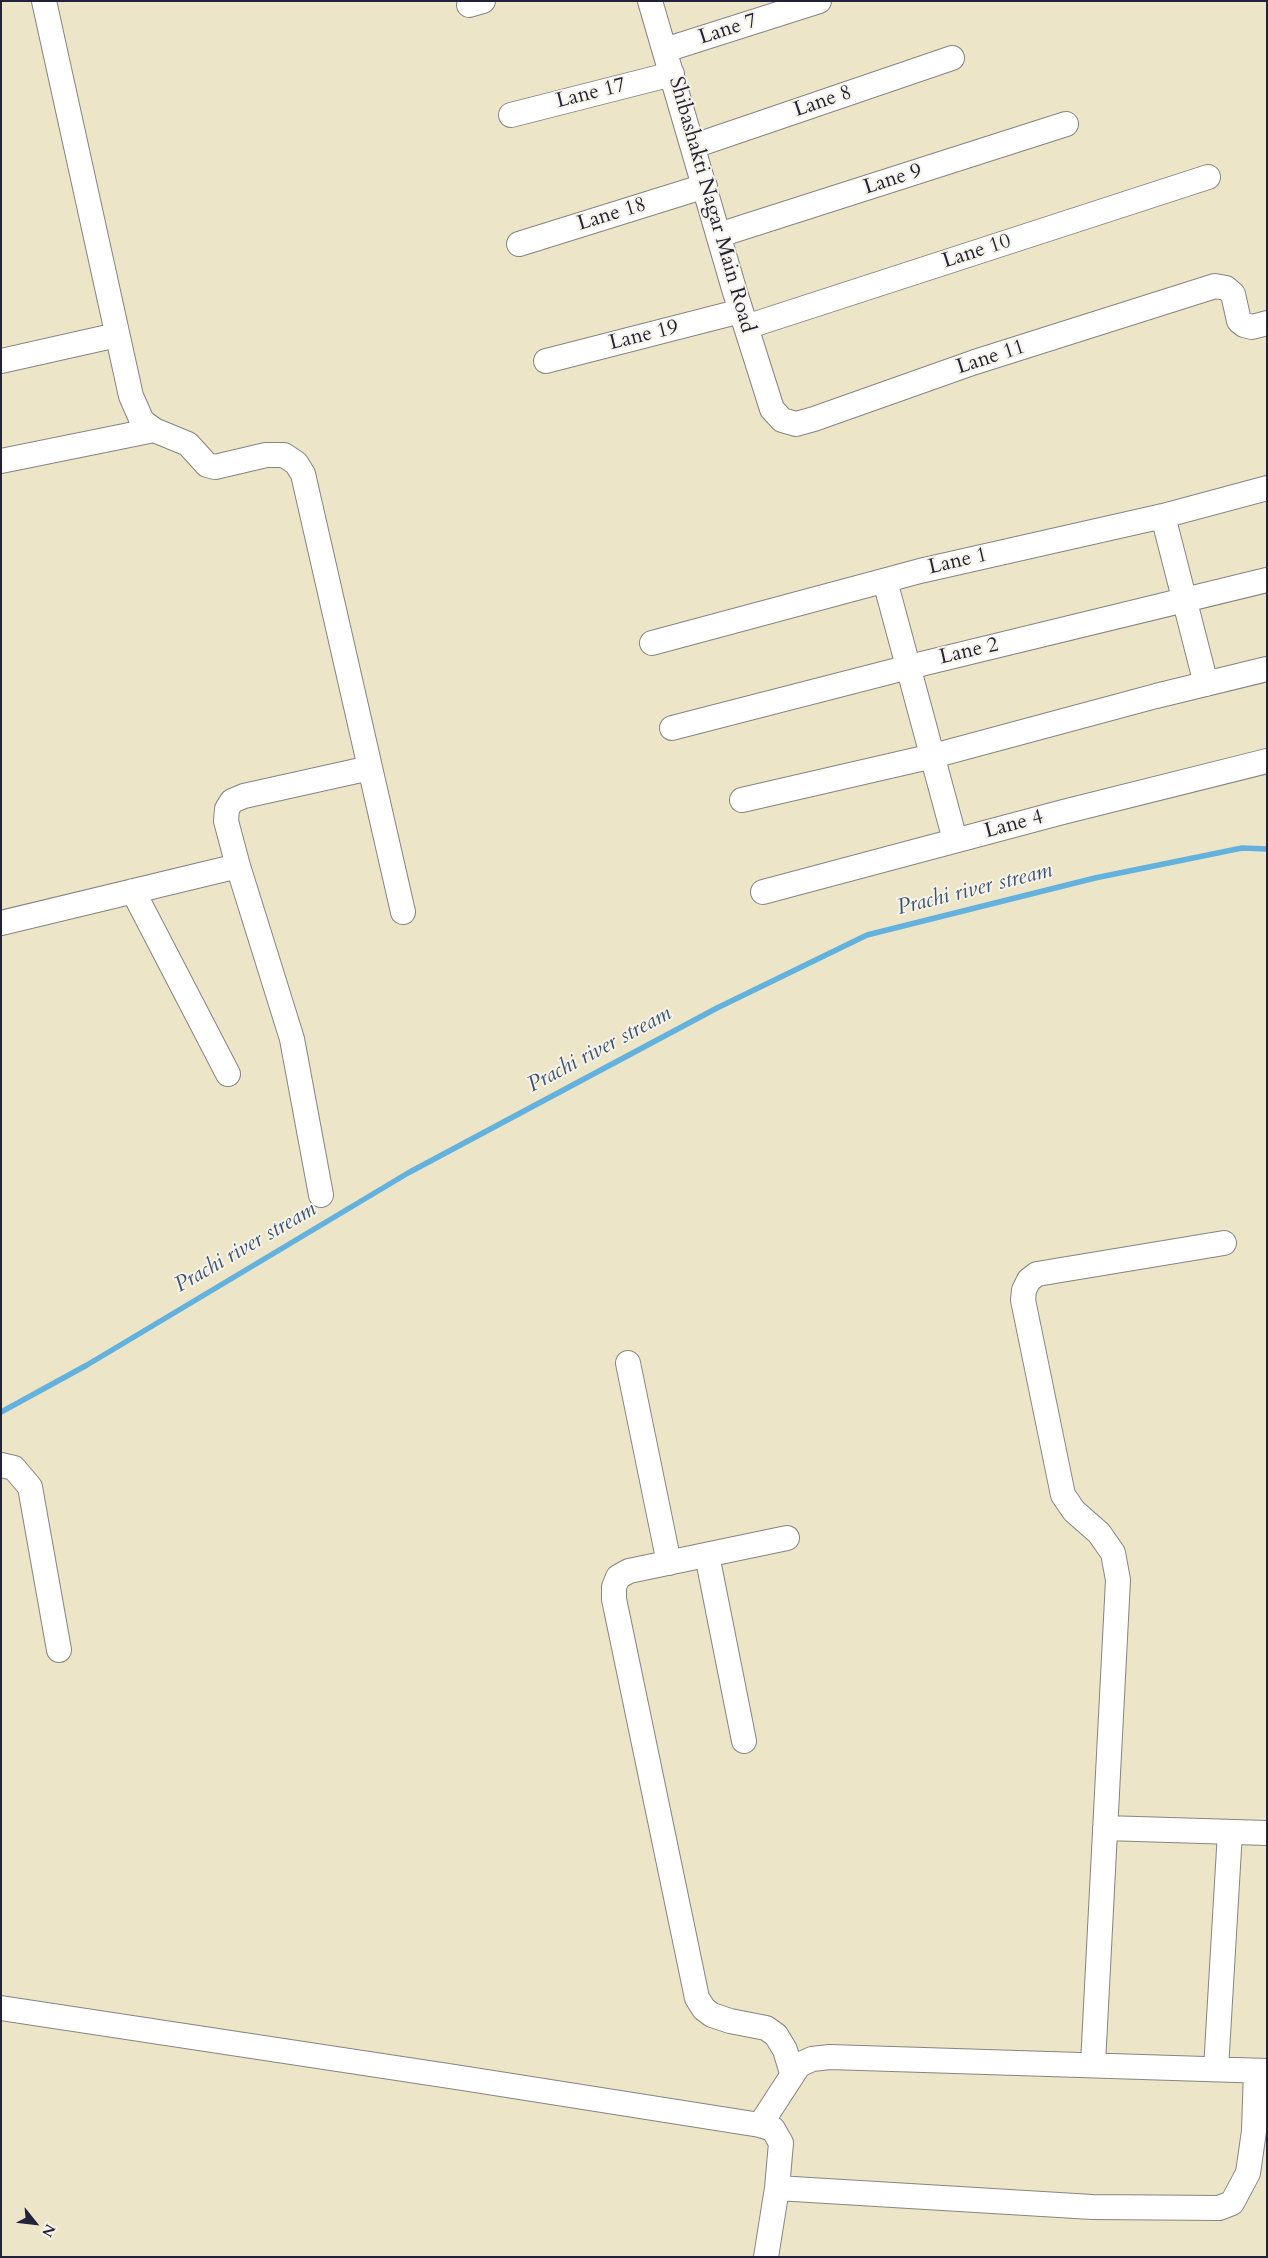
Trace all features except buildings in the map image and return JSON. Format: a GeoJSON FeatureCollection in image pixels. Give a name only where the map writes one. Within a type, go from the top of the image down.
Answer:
{"type":"FeatureCollection","features":[{"type":"Feature","properties":{"kind":"street"},"geometry":{"type":"LineString","coordinates":[[44,1],[130,396],[142,421],[154,430],[182,440],[207,465],[215,467],[266,455],[284,455],[296,463],[302,474],[403,912]]}},
{"type":"Feature","properties":{"kind":"street","name":"Shibashakti Nagar Main Road"},"geometry":{"type":"LineString","coordinates":[[650,1],[694,146],[743,319],[772,409]]}},
{"type":"Feature","properties":{"kind":"street","name":"Lane 7"},"geometry":{"type":"LineString","coordinates":[[665,50],[819,1]]}},
{"type":"Feature","properties":{"kind":"street","name":"Lane 8"},"geometry":{"type":"LineString","coordinates":[[694,146],[952,58]]}},
{"type":"Feature","properties":{"kind":"street","name":"Lane 17"},"geometry":{"type":"LineString","coordinates":[[511,115],[672,74]]}},
{"type":"Feature","properties":{"kind":"street","name":"Lane 9"},"geometry":{"type":"LineString","coordinates":[[719,235],[1066,124]]}},
{"type":"Feature","properties":{"kind":"street","name":"Lane 10"},"geometry":{"type":"LineString","coordinates":[[743,319],[1208,177]]}},
{"type":"Feature","properties":{"kind":"street","name":"Lane 18"},"geometry":{"type":"LineString","coordinates":[[519,244],[705,186]]}},
{"type":"Feature","properties":{"kind":"street","name":"Lane 11"},"geometry":{"type":"LineString","coordinates":[[772,409],[782,420],[796,424],[974,362],[1215,286],[1226,288],[1232,294],[1240,320],[1244,325],[1252,327],[1267,323]]}},
{"type":"Feature","properties":{"kind":"street","name":"Lane 19"},"geometry":{"type":"LineString","coordinates":[[546,361],[743,319]]}},
{"type":"Feature","properties":{"kind":"street"},"geometry":{"type":"LineString","coordinates":[[1,361],[117,335]]}},
{"type":"Feature","properties":{"kind":"street"},"geometry":{"type":"LineString","coordinates":[[1,461],[154,430]]}},
{"type":"Feature","properties":{"kind":"street","name":"Lane 1"},"geometry":{"type":"LineString","coordinates":[[652,642],[885,580],[1163,516],[1267,488]]}},
{"type":"Feature","properties":{"kind":"street"},"geometry":{"type":"LineString","coordinates":[[1163,516],[1206,684]]}},
{"type":"Feature","properties":{"kind":"street"},"geometry":{"type":"LineString","coordinates":[[885,580],[955,840]]}},
{"type":"Feature","properties":{"kind":"street","name":"Lane 2"},"geometry":{"type":"LineString","coordinates":[[672,728],[909,666],[1267,580]]}},
{"type":"Feature","properties":{"kind":"street"},"geometry":{"type":"LineString","coordinates":[[742,800],[933,756],[1267,669]]}},
{"type":"Feature","properties":{"kind":"street","name":"Lane 4"},"geometry":{"type":"LineString","coordinates":[[763,892],[955,840],[1267,761]]}},
{"type":"Feature","properties":{"kind":"street"},"geometry":{"type":"LineString","coordinates":[[321,1195],[292,1039],[238,866],[226,821],[227,809],[232,801],[244,796],[370,768]]}},
{"type":"Feature","properties":{"kind":"street"},"geometry":{"type":"LineString","coordinates":[[1,923],[238,866]]}},
{"type":"Feature","properties":{"kind":"street"},"geometry":{"type":"LineString","coordinates":[[133,891],[228,1074]]}},
{"type":"Feature","properties":{"kind":"street"},"geometry":{"type":"LineString","coordinates":[[1093,2064],[1118,1580],[1117,1565],[1113,1553],[1106,1542],[1074,1511],[1064,1495],[1023,1300],[1024,1290],[1029,1280],[1037,1274],[1224,1243]]}},
{"type":"Feature","properties":{"kind":"street"},"geometry":{"type":"LineString","coordinates":[[628,1363],[669,1563]]}},
{"type":"Feature","properties":{"kind":"street"},"geometry":{"type":"LineString","coordinates":[[1,1465],[14,1468],[30,1487],[60,1650]]}},
{"type":"Feature","properties":{"kind":"street"},"geometry":{"type":"LineString","coordinates":[[787,1538],[629,1571],[618,1577],[614,1587],[614,1600],[695,1990],[704,2009],[712,2015],[730,2022],[766,2028],[776,2035],[785,2050],[792,2074]]}},
{"type":"Feature","properties":{"kind":"street"},"geometry":{"type":"LineString","coordinates":[[707,1555],[744,1741]]}},
{"type":"Feature","properties":{"kind":"street"},"geometry":{"type":"LineString","coordinates":[[1106,1828],[1267,1833]]}},
{"type":"Feature","properties":{"kind":"street"},"geometry":{"type":"LineString","coordinates":[[1216,2069],[1230,1832]]}},
{"type":"Feature","properties":{"kind":"street"},"geometry":{"type":"LineString","coordinates":[[1,2008],[760,2125],[773,2129],[781,2143],[777,2188],[766,2257]]}},
{"type":"Feature","properties":{"kind":"street"},"geometry":{"type":"LineString","coordinates":[[760,2125],[792,2074],[800,2065],[830,2057],[1093,2064],[1261,2071],[1248,2173],[1232,2203],[1219,2208],[1092,2208],[777,2188]]}},
{"type":"Feature","properties":{"kind":"waterway","name":"Prachi river stream"},"geometry":{"type":"LineString","coordinates":[[1,1412],[87,1365],[408,1173],[717,1008],[867,935],[1095,878],[1242,848],[1267,849]]}}]}
